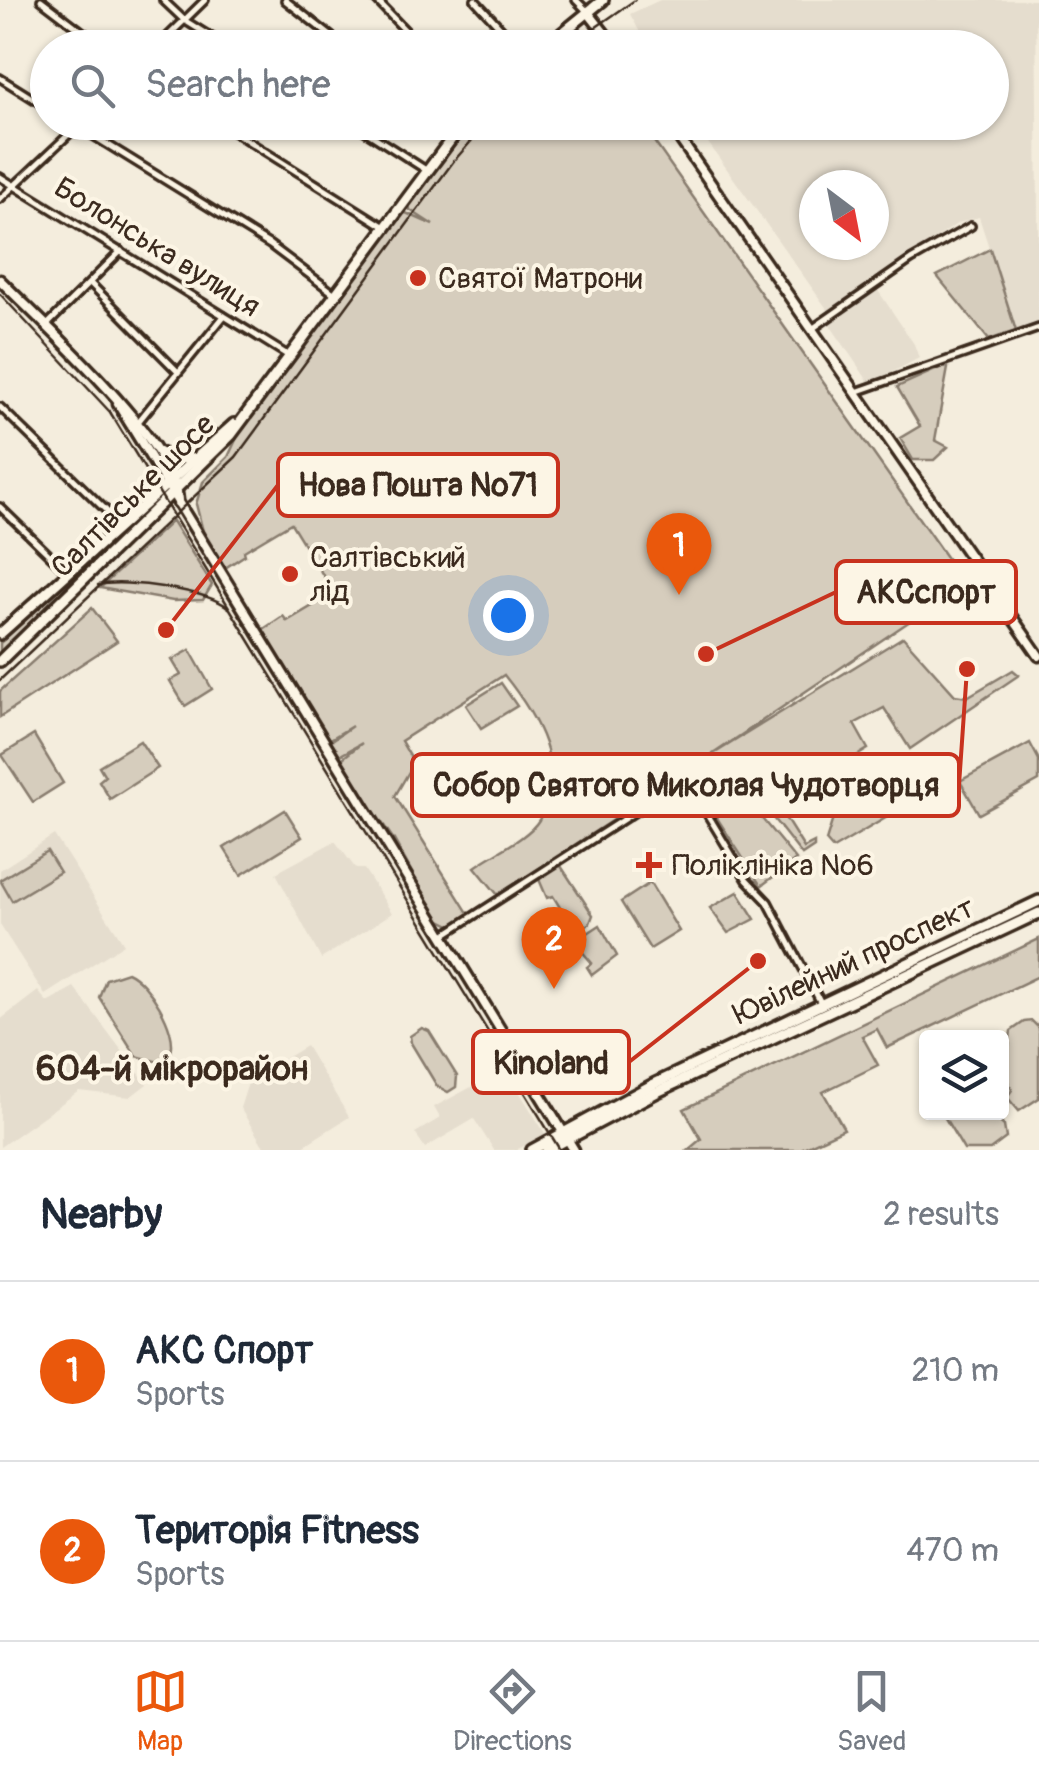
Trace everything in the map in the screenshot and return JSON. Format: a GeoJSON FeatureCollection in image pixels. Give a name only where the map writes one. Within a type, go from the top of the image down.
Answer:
{"type":"FeatureCollection","features":[{"type":"Feature","properties":{"kind":"main road"},"geometry":{"type":"LineString","coordinates":[[564,30],[603,0]]}},
{"type":"Feature","properties":{"kind":"main road"},"geometry":{"type":"LineString","coordinates":[[586,11],[601,30]]}},
{"type":"Feature","properties":{"kind":"main road","name":"Салтівське шосе"},"geometry":{"type":"LineString","coordinates":[[0,661],[176,498],[254,404],[450,140]]}},
{"type":"Feature","properties":{"kind":"main road"},"geometry":{"type":"LineString","coordinates":[[681,140],[1039,656]]}},
{"type":"Feature","properties":{"kind":"main road"},"geometry":{"type":"LineString","coordinates":[[0,280],[137,423],[174,476],[176,498]]}},
{"type":"Feature","properties":{"kind":"main road"},"geometry":{"type":"LineString","coordinates":[[118,404],[574,1150]]}},
{"type":"Feature","properties":{"kind":"main road","name":"Салтівське шосе"},"geometry":{"type":"LineString","coordinates":[[0,634],[254,404]]}},
{"type":"Feature","properties":{"kind":"main road"},"geometry":{"type":"LineString","coordinates":[[158,452],[175,460],[194,458]]}},
{"type":"Feature","properties":{"kind":"main road","name":"Ювілейний проспект"},"geometry":{"type":"LineString","coordinates":[[824,1008],[1039,901]]}},
{"type":"Feature","properties":{"kind":"main road","name":"Ювілейний проспект"},"geometry":{"type":"LineString","coordinates":[[532,1150],[772,1032],[1039,913]]}},
{"type":"Feature","properties":{"kind":"main road","name":"Ювілейний проспект"},"geometry":{"type":"LineString","coordinates":[[547,1150],[564,1135]]}},
{"type":"Feature","properties":{"kind":"street"},"geometry":{"type":"LineString","coordinates":[[41,0],[80,30]]}},
{"type":"Feature","properties":{"kind":"street"},"geometry":{"type":"LineString","coordinates":[[163,0],[200,30]]}},
{"type":"Feature","properties":{"kind":"street"},"geometry":{"type":"LineString","coordinates":[[174,30],[205,0]]}},
{"type":"Feature","properties":{"kind":"street"},"geometry":{"type":"LineString","coordinates":[[285,0],[323,30]]}},
{"type":"Feature","properties":{"kind":"street"},"geometry":{"type":"LineString","coordinates":[[475,0],[502,30]]}},
{"type":"Feature","properties":{"kind":"street"},"geometry":{"type":"LineString","coordinates":[[576,0],[586,11]]}},
{"type":"Feature","properties":{"kind":"street"},"geometry":{"type":"LineString","coordinates":[[378,1],[405,30]]}},
{"type":"Feature","properties":{"kind":"street"},"geometry":{"type":"LineString","coordinates":[[0,78],[30,97]]}},
{"type":"Feature","properties":{"kind":"street"},"geometry":{"type":"LineString","coordinates":[[0,199],[64,140]]}},
{"type":"Feature","properties":{"kind":"street"},"geometry":{"type":"LineString","coordinates":[[104,140],[270,245],[336,294]]}},
{"type":"Feature","properties":{"kind":"street"},"geometry":{"type":"LineString","coordinates":[[246,140],[384,227]]}},
{"type":"Feature","properties":{"kind":"street"},"geometry":{"type":"LineString","coordinates":[[380,140],[426,170]]}},
{"type":"Feature","properties":{"kind":"street","name":"Болонська вулиця"},"geometry":{"type":"LineString","coordinates":[[0,177],[289,356]]}},
{"type":"Feature","properties":{"kind":"street"},"geometry":{"type":"LineString","coordinates":[[812,329],[911,260],[971,226]]}},
{"type":"Feature","properties":{"kind":"street"},"geometry":{"type":"LineString","coordinates":[[46,326],[121,251]]}},
{"type":"Feature","properties":{"kind":"street"},"geometry":{"type":"LineString","coordinates":[[90,283],[178,372]]}},
{"type":"Feature","properties":{"kind":"street"},"geometry":{"type":"LineString","coordinates":[[137,423],[224,316]]}},
{"type":"Feature","properties":{"kind":"street"},"geometry":{"type":"LineString","coordinates":[[856,392],[1039,328]]}},
{"type":"Feature","properties":{"kind":"street"},"geometry":{"type":"LineString","coordinates":[[1,411],[119,523]]}},
{"type":"Feature","properties":{"kind":"street"},"geometry":{"type":"LineString","coordinates":[[0,507],[67,572]]}},
{"type":"Feature","properties":{"kind":"street"},"geometry":{"type":"LineString","coordinates":[[444,935],[686,778],[747,880],[768,902],[824,1008]]}},
{"type":"Feature","properties":{"kind":"shaded area"},"geometry":{"type":"Polygon","coordinates":[[[660,0],[1036,0],[1039,328],[1018,336],[979,217],[958,223],[830,313],[706,140],[1009,140],[1009,30],[639,30],[630,14],[660,0]]]}},
{"type":"Feature","properties":{"kind":"shaded area"},"geometry":{"type":"Polygon","coordinates":[[[459,140],[653,140],[965,584],[707,758],[903,637],[955,695],[967,697],[1013,670],[1019,675],[910,749],[884,708],[854,724],[868,749],[777,805],[804,848],[814,843],[802,855],[758,799],[782,786],[773,772],[740,792],[796,860],[761,886],[693,781],[703,773],[689,770],[498,895],[475,867],[534,827],[551,781],[545,743],[527,707],[504,675],[401,741],[414,763],[395,796],[470,916],[453,926],[437,918],[394,840],[339,761],[362,743],[337,757],[328,743],[352,726],[327,741],[259,632],[283,616],[287,621],[334,593],[291,523],[244,551],[245,555],[225,568],[206,543],[196,504],[203,482],[228,457],[241,429],[399,214],[406,213],[433,225],[410,210],[409,202],[459,140]]]}},
{"type":"Feature","properties":{"kind":"shaded area"},"geometry":{"type":"Polygon","coordinates":[[[990,249],[1016,331],[989,340],[937,276],[990,249]]]}},
{"type":"Feature","properties":{"kind":"shaded area"},"geometry":{"type":"Polygon","coordinates":[[[877,289],[914,344],[919,358],[870,384],[828,322],[877,289]]]}},
{"type":"Feature","properties":{"kind":"shaded area"},"geometry":{"type":"Polygon","coordinates":[[[944,366],[948,368],[935,440],[948,447],[934,460],[913,460],[900,438],[920,426],[897,387],[944,366]]]}},
{"type":"Feature","properties":{"kind":"shaded area"},"geometry":{"type":"Polygon","coordinates":[[[148,504],[152,510],[0,653],[0,643],[148,504]]]}},
{"type":"Feature","properties":{"kind":"shaded area"},"geometry":{"type":"Polygon","coordinates":[[[172,521],[212,585],[203,600],[173,601],[100,588],[172,521]]]}},
{"type":"Feature","properties":{"kind":"shaded area"},"geometry":{"type":"Polygon","coordinates":[[[92,608],[117,641],[0,717],[0,691],[92,608]]]}},
{"type":"Feature","properties":{"kind":"shaded area"},"geometry":{"type":"Polygon","coordinates":[[[190,650],[212,689],[185,706],[170,681],[181,675],[172,660],[190,650]]]}},
{"type":"Feature","properties":{"kind":"shaded area"},"geometry":{"type":"Polygon","coordinates":[[[501,683],[517,706],[481,728],[466,705],[501,683]]]}},
{"type":"Feature","properties":{"kind":"shaded area"},"geometry":{"type":"Polygon","coordinates":[[[34,735],[63,783],[33,802],[2,755],[34,735]]]}},
{"type":"Feature","properties":{"kind":"shaded area"},"geometry":{"type":"Polygon","coordinates":[[[140,741],[158,768],[110,799],[99,781],[105,776],[99,766],[140,741]]]}},
{"type":"Feature","properties":{"kind":"shaded area"},"geometry":{"type":"Polygon","coordinates":[[[1030,743],[1039,760],[1039,781],[979,814],[960,781],[1030,743]]]}},
{"type":"Feature","properties":{"kind":"shaded area"},"geometry":{"type":"Polygon","coordinates":[[[906,758],[913,769],[897,781],[911,803],[833,849],[826,841],[836,809],[857,792],[864,794],[906,758]]]}},
{"type":"Feature","properties":{"kind":"shaded area"},"geometry":{"type":"Polygon","coordinates":[[[285,810],[302,837],[241,875],[224,848],[285,810]]]}},
{"type":"Feature","properties":{"kind":"shaded area"},"geometry":{"type":"Polygon","coordinates":[[[54,835],[124,944],[45,995],[0,925],[0,870],[54,835]]]}},
{"type":"Feature","properties":{"kind":"shaded area"},"geometry":{"type":"Polygon","coordinates":[[[335,841],[356,869],[364,869],[392,913],[321,959],[276,873],[335,841]]]}},
{"type":"Feature","properties":{"kind":"shaded area"},"geometry":{"type":"Polygon","coordinates":[[[47,851],[60,872],[12,901],[0,880],[47,851]]]}},
{"type":"Feature","properties":{"kind":"shaded area"},"geometry":{"type":"Polygon","coordinates":[[[559,863],[593,915],[590,923],[575,932],[553,896],[547,898],[538,877],[559,863]]]}},
{"type":"Feature","properties":{"kind":"shaded area"},"geometry":{"type":"Polygon","coordinates":[[[650,883],[679,931],[650,949],[621,902],[650,883]]]}},
{"type":"Feature","properties":{"kind":"shaded area"},"geometry":{"type":"Polygon","coordinates":[[[738,892],[755,919],[728,933],[710,908],[738,892]]]}},
{"type":"Feature","properties":{"kind":"shaded area"},"geometry":{"type":"Polygon","coordinates":[[[600,925],[617,956],[592,975],[587,967],[592,963],[574,942],[600,925]]]}},
{"type":"Feature","properties":{"kind":"shaded area"},"geometry":{"type":"Polygon","coordinates":[[[1039,939],[1039,976],[887,1048],[877,1029],[862,1036],[878,1065],[823,1092],[844,1129],[799,1150],[688,1150],[701,1139],[684,1109],[1039,939]]]}},
{"type":"Feature","properties":{"kind":"shaded area"},"geometry":{"type":"Polygon","coordinates":[[[127,972],[144,985],[166,1019],[171,1052],[159,1062],[136,1056],[99,997],[106,979],[127,972]]]}},
{"type":"Feature","properties":{"kind":"shaded area"},"geometry":{"type":"Polygon","coordinates":[[[74,987],[147,1084],[130,1097],[79,1091],[0,1147],[0,1020],[38,991],[47,1002],[74,987]]]}},
{"type":"Feature","properties":{"kind":"shaded area"},"geometry":{"type":"Polygon","coordinates":[[[1032,1021],[1039,1028],[1039,1098],[1019,1111],[1009,1099],[1011,1031],[1032,1021]]]}},
{"type":"Feature","properties":{"kind":"shaded area"},"geometry":{"type":"Polygon","coordinates":[[[422,1028],[429,1031],[457,1076],[456,1087],[448,1092],[437,1086],[411,1043],[410,1036],[422,1028]]]}},
{"type":"Feature","properties":{"kind":"shaded area"},"geometry":{"type":"Polygon","coordinates":[[[306,1046],[349,1117],[297,1150],[266,1150],[240,1108],[249,1080],[306,1046]]]}},
{"type":"Feature","properties":{"kind":"shaded area"},"geometry":{"type":"Polygon","coordinates":[[[505,1069],[546,1135],[516,1150],[494,1150],[474,1119],[425,1148],[415,1133],[440,1118],[434,1107],[505,1069]]]}},
{"type":"Feature","properties":{"kind":"shaded area"},"geometry":{"type":"Polygon","coordinates":[[[946,1120],[998,1120],[1004,1126],[1006,1138],[990,1150],[964,1150],[946,1120]]]}},
{"type":"Feature","properties":{"kind":"tram line"},"geometry":{"type":"LineString","coordinates":[[592,30],[635,0]]}},
{"type":"Feature","properties":{"kind":"tram line"},"geometry":{"type":"LineString","coordinates":[[0,680],[236,457],[472,140]]}},
{"type":"Feature","properties":{"kind":"tram line"},"geometry":{"type":"LineString","coordinates":[[0,294],[110,412],[560,1150]]}},
{"type":"Feature","properties":{"kind":"tram line"},"geometry":{"type":"LineString","coordinates":[[98,585],[166,588],[203,596],[229,608]]}},
{"type":"Feature","properties":{"kind":"place","name":"Святої Матрони"},"geometry":{"type":"Point","coordinates":[418,278]}},
{"type":"Feature","properties":{"kind":"place","name":"Салтівський лід"},"geometry":{"type":"Point","coordinates":[290,574]}},
{"type":"Feature","properties":{"kind":"place","name":"АКС Спорт"},"geometry":{"type":"Point","coordinates":[679,595]}},
{"type":"Feature","properties":{"kind":"place","name":"Нова Пошта №71"},"geometry":{"type":"Point","coordinates":[166,630]}},
{"type":"Feature","properties":{"kind":"place","name":"АКСспорт"},"geometry":{"type":"Point","coordinates":[706,654]}},
{"type":"Feature","properties":{"kind":"place","name":"Собор Святого Миколая Чудотворця"},"geometry":{"type":"Point","coordinates":[967,669]}},
{"type":"Feature","properties":{"kind":"place","name":"Поліклініка №6"},"geometry":{"type":"Point","coordinates":[649,865]}},
{"type":"Feature","properties":{"kind":"place","name":"Kinoland"},"geometry":{"type":"Point","coordinates":[758,961]}},
{"type":"Feature","properties":{"kind":"place","name":"Територія Fitness"},"geometry":{"type":"Point","coordinates":[554,989]}},
{"type":"Feature","properties":{"kind":"district","name":"604-й мікрорайон"},"geometry":{"type":"Point","coordinates":[172,1069]}}]}
